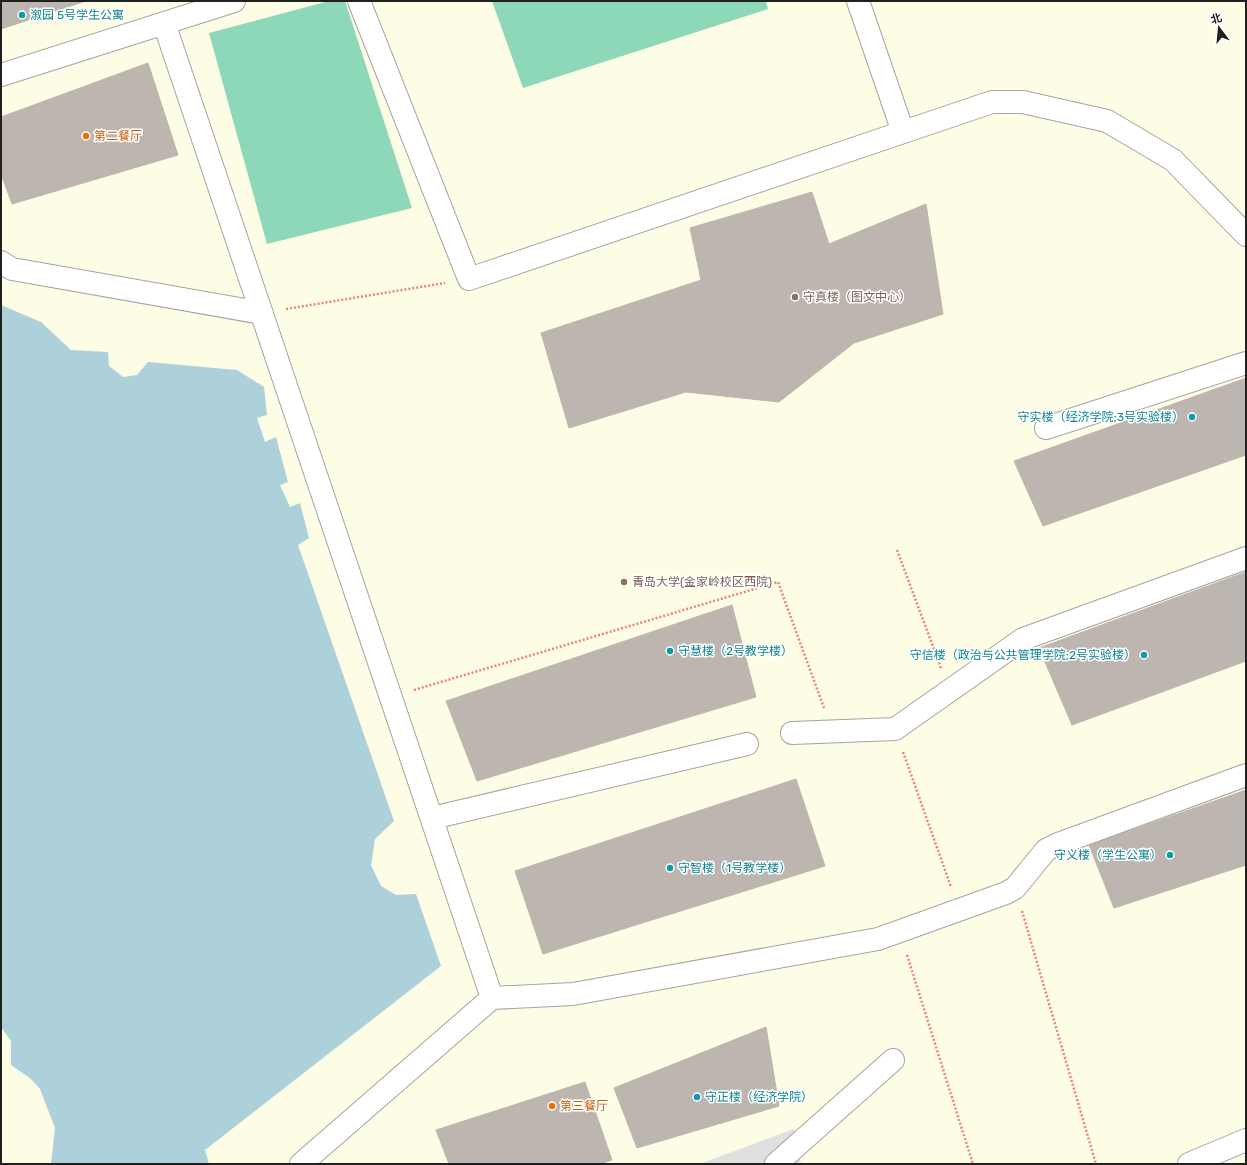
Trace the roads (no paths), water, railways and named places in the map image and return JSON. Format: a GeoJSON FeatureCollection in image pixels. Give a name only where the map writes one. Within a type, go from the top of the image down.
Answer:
{"type":"FeatureCollection","features":[{"type":"Feature","properties":{"kind":"lane"},"geometry":{"type":"LineString","coordinates":[[1,75],[174,14],[234,1]]}},
{"type":"Feature","properties":{"kind":"lane"},"geometry":{"type":"LineString","coordinates":[[359,1],[470,279],[992,102],[1023,102],[1107,121],[1173,160],[1246,235]]}},
{"type":"Feature","properties":{"kind":"lane"},"geometry":{"type":"LineString","coordinates":[[858,1],[903,132]]}},
{"type":"Feature","properties":{"kind":"lane"},"geometry":{"type":"LineString","coordinates":[[174,14],[262,313],[492,998]]}},
{"type":"Feature","properties":{"kind":"lane"},"geometry":{"type":"LineString","coordinates":[[1,262],[12,269],[262,313]]}},
{"type":"Feature","properties":{"kind":"lane"},"geometry":{"type":"LineString","coordinates":[[1046,428],[1246,363]]}},
{"type":"Feature","properties":{"kind":"lane"},"geometry":{"type":"LineString","coordinates":[[792,733],[895,729],[1023,639],[1246,558]]}},
{"type":"Feature","properties":{"kind":"lane"},"geometry":{"type":"LineString","coordinates":[[432,818],[747,744]]}},
{"type":"Feature","properties":{"kind":"lane"},"geometry":{"type":"LineString","coordinates":[[301,1164],[492,998],[573,994],[878,939],[1006,893],[1015,888],[1046,850],[1058,844],[1246,775]]}},
{"type":"Feature","properties":{"kind":"lane"},"geometry":{"type":"LineString","coordinates":[[776,1164],[893,1060]]}},
{"type":"Feature","properties":{"kind":"lane"},"geometry":{"type":"LineString","coordinates":[[1189,1164],[1246,1140]]}},
{"type":"Feature","properties":{"kind":"water"},"geometry":{"type":"Polygon","coordinates":[[[1,305],[41,322],[71,350],[108,352],[109,366],[123,377],[137,375],[148,362],[237,370],[264,387],[267,415],[257,418],[265,442],[276,437],[288,482],[280,485],[290,507],[300,503],[309,538],[298,545],[394,821],[375,839],[371,865],[381,886],[396,895],[416,894],[441,966],[205,1150],[209,1164],[51,1164],[55,1128],[40,1089],[30,1078],[11,1065],[11,1041],[1,1027],[1,305]]]}},
{"type":"Feature","properties":{"kind":"place","name":"溆园 5号学生公寓"},"geometry":{"type":"Point","coordinates":[22,15]}},
{"type":"Feature","properties":{"kind":"place","name":"第二餐厅"},"geometry":{"type":"Point","coordinates":[86,136]}},
{"type":"Feature","properties":{"kind":"place","name":"守真楼（图文中心）"},"geometry":{"type":"Point","coordinates":[795,297]}},
{"type":"Feature","properties":{"kind":"place","name":"守实楼（经济学院;3号实验楼）"},"geometry":{"type":"Point","coordinates":[1192,417]}},
{"type":"Feature","properties":{"kind":"place","name":"青岛大学(金家岭校区西院)"},"geometry":{"type":"Point","coordinates":[624,582]}},
{"type":"Feature","properties":{"kind":"place","name":"守慧楼（2号教学楼）"},"geometry":{"type":"Point","coordinates":[670,651]}},
{"type":"Feature","properties":{"kind":"place","name":"守信楼（政治与公共管理学院;2号实验楼）"},"geometry":{"type":"Point","coordinates":[1144,655]}},
{"type":"Feature","properties":{"kind":"place","name":"守义楼（学生公寓）"},"geometry":{"type":"Point","coordinates":[1170,855]}},
{"type":"Feature","properties":{"kind":"place","name":"守智楼（1号教学楼）"},"geometry":{"type":"Point","coordinates":[670,868]}},
{"type":"Feature","properties":{"kind":"place","name":"守正楼（经济学院）"},"geometry":{"type":"Point","coordinates":[697,1097]}},
{"type":"Feature","properties":{"kind":"place","name":"第三餐厅"},"geometry":{"type":"Point","coordinates":[552,1106]}}]}
